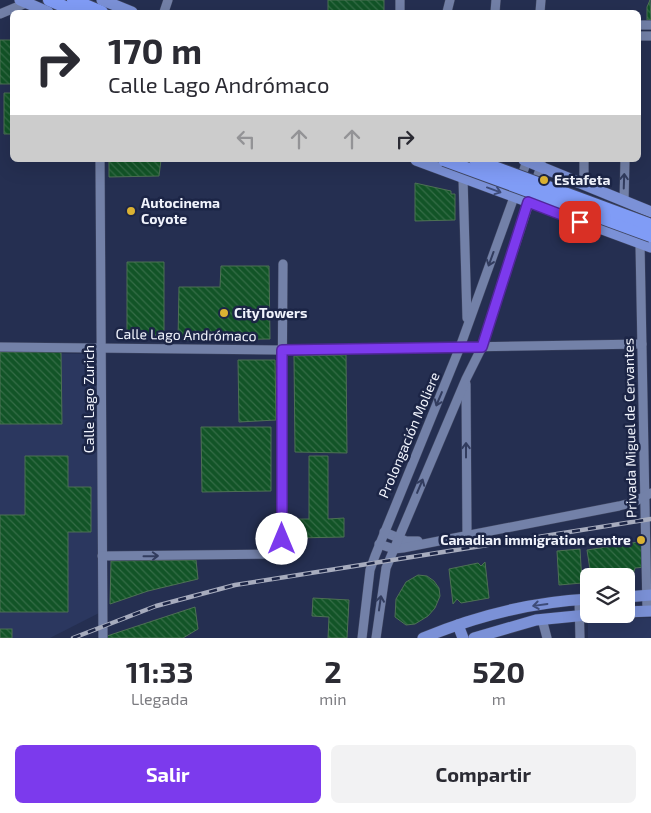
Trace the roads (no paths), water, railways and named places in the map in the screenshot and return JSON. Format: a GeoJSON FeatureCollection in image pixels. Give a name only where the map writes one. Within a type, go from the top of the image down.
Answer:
{"type":"FeatureCollection","features":[{"type":"Feature","properties":{"kind":"highway"},"geometry":{"type":"LineString","coordinates":[[48,0],[72,10]]}},
{"type":"Feature","properties":{"kind":"highway"},"geometry":{"type":"LineString","coordinates":[[73,0],[97,10]]}},
{"type":"Feature","properties":{"kind":"highway"},"geometry":{"type":"LineString","coordinates":[[449,162],[651,236]]}},
{"type":"Feature","properties":{"kind":"highway"},"geometry":{"type":"LineString","coordinates":[[480,162],[651,225]]}},
{"type":"Feature","properties":{"kind":"main road"},"geometry":{"type":"LineString","coordinates":[[102,0],[127,10]]}},
{"type":"Feature","properties":{"kind":"main road"},"geometry":{"type":"LineString","coordinates":[[23,1],[43,10]]}},
{"type":"Feature","properties":{"kind":"main road"},"geometry":{"type":"LineString","coordinates":[[421,162],[646,246]]}},
{"type":"Feature","properties":{"kind":"main road"},"geometry":{"type":"LineString","coordinates":[[541,163],[584,184],[651,212]]}},
{"type":"Feature","properties":{"kind":"main road"},"geometry":{"type":"LineString","coordinates":[[625,239],[628,221],[638,207]]}},
{"type":"Feature","properties":{"kind":"main road"},"geometry":{"type":"LineString","coordinates":[[635,596],[649,595]]}},
{"type":"Feature","properties":{"kind":"main road"},"geometry":{"type":"LineString","coordinates":[[423,638],[458,625],[535,605],[580,599]]}},
{"type":"Feature","properties":{"kind":"main road"},"geometry":{"type":"LineString","coordinates":[[635,612],[649,611]]}},
{"type":"Feature","properties":{"kind":"main road"},"geometry":{"type":"LineString","coordinates":[[474,638],[542,619],[579,615]]}},
{"type":"Feature","properties":{"kind":"main road"},"geometry":{"type":"LineString","coordinates":[[458,625],[463,638]]}},
{"type":"Feature","properties":{"kind":"street"},"geometry":{"type":"LineString","coordinates":[[0,14],[23,1]]}},
{"type":"Feature","properties":{"kind":"street","name":"Calle Lago Zurich"},"geometry":{"type":"LineString","coordinates":[[100,162],[103,638]]}},
{"type":"Feature","properties":{"kind":"street","name":"Prolongación Moliere"},"geometry":{"type":"LineString","coordinates":[[362,638],[370,570],[460,347],[525,162]]}},
{"type":"Feature","properties":{"kind":"street"},"geometry":{"type":"LineString","coordinates":[[584,162],[584,184]]}},
{"type":"Feature","properties":{"kind":"street"},"geometry":{"type":"LineString","coordinates":[[624,201],[625,162]]}},
{"type":"Feature","properties":{"kind":"street"},"geometry":{"type":"LineString","coordinates":[[376,638],[384,577],[398,537],[466,379],[482,347],[541,163]]}},
{"type":"Feature","properties":{"kind":"street"},"geometry":{"type":"LineString","coordinates":[[463,178],[467,324]]}},
{"type":"Feature","properties":{"kind":"street","name":"Privada Miguel de Cervantes"},"geometry":{"type":"LineString","coordinates":[[646,246],[642,344],[648,495],[649,611]]}},
{"type":"Feature","properties":{"kind":"street"},"geometry":{"type":"LineString","coordinates":[[102,556],[282,554],[283,264]]}},
{"type":"Feature","properties":{"kind":"street","name":"Calle Lago Andrómaco"},"geometry":{"type":"LineString","coordinates":[[0,347],[282,350],[642,344]]}},
{"type":"Feature","properties":{"kind":"street"},"geometry":{"type":"LineString","coordinates":[[466,379],[467,534]]}},
{"type":"Feature","properties":{"kind":"street"},"geometry":{"type":"LineString","coordinates":[[379,544],[394,549],[619,506],[634,502],[648,495]]}},
{"type":"Feature","properties":{"kind":"street"},"geometry":{"type":"LineString","coordinates":[[384,532],[406,541],[430,542]]}},
{"type":"Feature","properties":{"kind":"street"},"geometry":{"type":"LineString","coordinates":[[580,612],[580,638]]}},
{"type":"Feature","properties":{"kind":"street"},"geometry":{"type":"LineString","coordinates":[[542,619],[547,638]]}},
{"type":"Feature","properties":{"kind":"railway"},"geometry":{"type":"LineString","coordinates":[[73,638],[156,606],[235,585],[651,519]]}},
{"type":"Feature","properties":{"kind":"place","name":"Estafeta"},"geometry":{"type":"Point","coordinates":[544,180]}},
{"type":"Feature","properties":{"kind":"place","name":"Autocinema Coyote"},"geometry":{"type":"Point","coordinates":[131,211]}},
{"type":"Feature","properties":{"kind":"place","name":"CityTowers"},"geometry":{"type":"Point","coordinates":[224,313]}},
{"type":"Feature","properties":{"kind":"place","name":"Canadian immigration centre"},"geometry":{"type":"Point","coordinates":[641,540]}}]}
